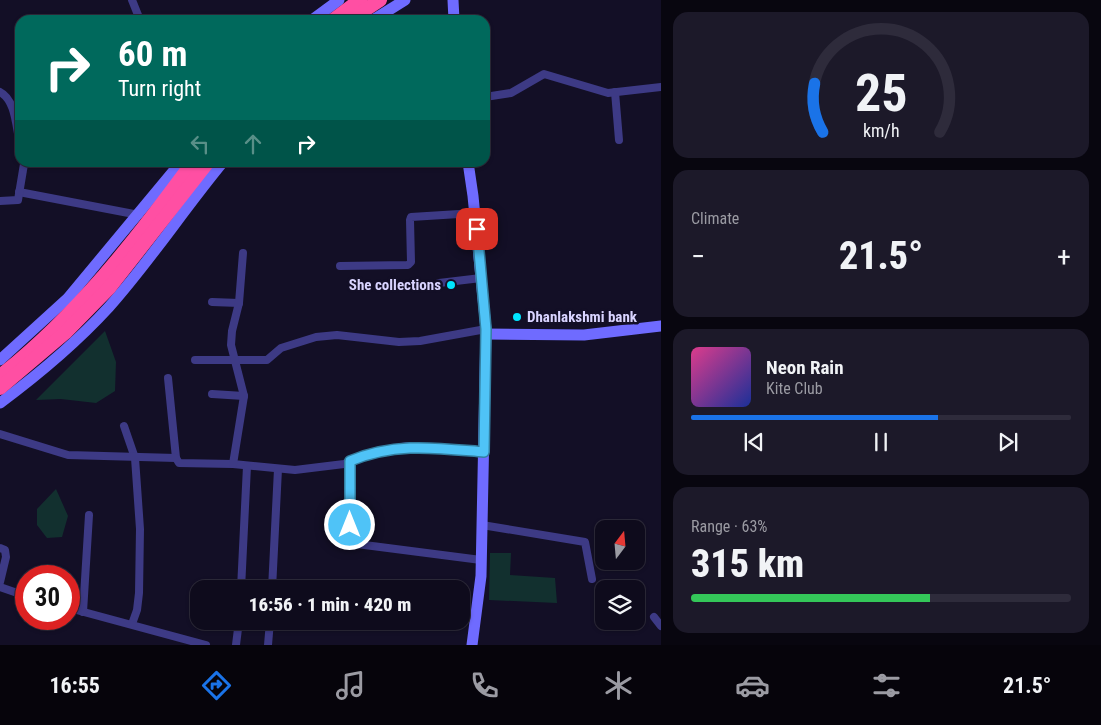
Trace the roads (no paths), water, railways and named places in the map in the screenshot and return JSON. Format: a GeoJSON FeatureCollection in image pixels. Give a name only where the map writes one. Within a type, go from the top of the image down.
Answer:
{"type":"FeatureCollection","features":[{"type":"Feature","properties":{"kind":"highway"},"geometry":{"type":"LineString","coordinates":[[340,15],[360,0]]}},
{"type":"Feature","properties":{"kind":"highway"},"geometry":{"type":"LineString","coordinates":[[358,15],[380,0]]}},
{"type":"Feature","properties":{"kind":"highway"},"geometry":{"type":"LineString","coordinates":[[183,186],[191,167]]}},
{"type":"Feature","properties":{"kind":"highway"},"geometry":{"type":"LineString","coordinates":[[0,388],[65,333],[110,288],[143,239],[183,186],[203,167]]}},
{"type":"Feature","properties":{"kind":"highway"},"geometry":{"type":"LineString","coordinates":[[0,376],[66,317],[143,239]]}},
{"type":"Feature","properties":{"kind":"street"},"geometry":{"type":"LineString","coordinates":[[132,0],[138,15]]}},
{"type":"Feature","properties":{"kind":"street"},"geometry":{"type":"LineString","coordinates":[[319,15],[339,0]]}},
{"type":"Feature","properties":{"kind":"street"},"geometry":{"type":"LineString","coordinates":[[381,15],[405,0]]}},
{"type":"Feature","properties":{"kind":"street"},"geometry":{"type":"LineString","coordinates":[[453,0],[454,15]]}},
{"type":"Feature","properties":{"kind":"street"},"geometry":{"type":"LineString","coordinates":[[490,96],[511,93],[544,74],[608,93],[661,87]]}},
{"type":"Feature","properties":{"kind":"street"},"geometry":{"type":"LineString","coordinates":[[0,92],[11,103],[15,121]]}},
{"type":"Feature","properties":{"kind":"street"},"geometry":{"type":"LineString","coordinates":[[615,92],[619,140]]}},
{"type":"Feature","properties":{"kind":"street"},"geometry":{"type":"LineString","coordinates":[[0,201],[18,200],[23,167]]}},
{"type":"Feature","properties":{"kind":"street"},"geometry":{"type":"LineString","coordinates":[[0,403],[55,360],[108,308],[163,241],[183,186],[181,167]]}},
{"type":"Feature","properties":{"kind":"street"},"geometry":{"type":"LineString","coordinates":[[0,360],[68,298],[139,215],[215,167]]}},
{"type":"Feature","properties":{"kind":"street"},"geometry":{"type":"LineString","coordinates":[[469,167],[486,332],[481,560],[472,645]]}},
{"type":"Feature","properties":{"kind":"street"},"geometry":{"type":"LineString","coordinates":[[19,192],[139,215]]}},
{"type":"Feature","properties":{"kind":"street"},"geometry":{"type":"LineString","coordinates":[[340,266],[408,265],[411,262],[411,217],[475,213]]}},
{"type":"Feature","properties":{"kind":"street"},"geometry":{"type":"LineString","coordinates":[[233,464],[244,396],[231,345],[232,331],[239,303],[243,253]]}},
{"type":"Feature","properties":{"kind":"street"},"geometry":{"type":"LineString","coordinates":[[439,283],[481,278]]}},
{"type":"Feature","properties":{"kind":"street"},"geometry":{"type":"LineString","coordinates":[[212,302],[239,303]]}},
{"type":"Feature","properties":{"kind":"street"},"geometry":{"type":"LineString","coordinates":[[195,360],[267,360],[281,348],[316,337],[337,335],[399,342],[486,332],[584,335],[661,326]]}},
{"type":"Feature","properties":{"kind":"street"},"geometry":{"type":"LineString","coordinates":[[168,378],[176,458],[180,463],[233,464],[295,470],[344,464],[377,451],[408,446],[484,452]]}},
{"type":"Feature","properties":{"kind":"street"},"geometry":{"type":"LineString","coordinates":[[212,394],[244,396]]}},
{"type":"Feature","properties":{"kind":"street"},"geometry":{"type":"LineString","coordinates":[[124,426],[135,458],[140,530],[140,573],[137,610],[132,624]]}},
{"type":"Feature","properties":{"kind":"street"},"geometry":{"type":"LineString","coordinates":[[0,434],[68,455],[176,458]]}},
{"type":"Feature","properties":{"kind":"street"},"geometry":{"type":"LineString","coordinates":[[350,461],[349,542],[481,560]]}},
{"type":"Feature","properties":{"kind":"street"},"geometry":{"type":"LineString","coordinates":[[241,580],[247,466]]}},
{"type":"Feature","properties":{"kind":"street"},"geometry":{"type":"LineString","coordinates":[[272,580],[278,469]]}},
{"type":"Feature","properties":{"kind":"street"},"geometry":{"type":"LineString","coordinates":[[83,612],[89,515]]}},
{"type":"Feature","properties":{"kind":"street"},"geometry":{"type":"LineString","coordinates":[[482,525],[585,542],[592,579]]}},
{"type":"Feature","properties":{"kind":"street"},"geometry":{"type":"LineString","coordinates":[[0,548],[5,550],[6,557],[0,582]]}},
{"type":"Feature","properties":{"kind":"street"},"geometry":{"type":"LineString","coordinates":[[0,587],[15,592]]}},
{"type":"Feature","properties":{"kind":"street"},"geometry":{"type":"LineString","coordinates":[[80,611],[206,645]]}},
{"type":"Feature","properties":{"kind":"street"},"geometry":{"type":"LineString","coordinates":[[654,617],[661,626]]}},
{"type":"Feature","properties":{"kind":"street"},"geometry":{"type":"LineString","coordinates":[[236,645],[237,630]]}},
{"type":"Feature","properties":{"kind":"street"},"geometry":{"type":"LineString","coordinates":[[268,645],[269,630]]}},
{"type":"Feature","properties":{"kind":"place","name":"She collections"},"geometry":{"type":"Point","coordinates":[451,285]}},
{"type":"Feature","properties":{"kind":"place","name":"Dhanlakshmi bank"},"geometry":{"type":"Point","coordinates":[517,317]}}]}
